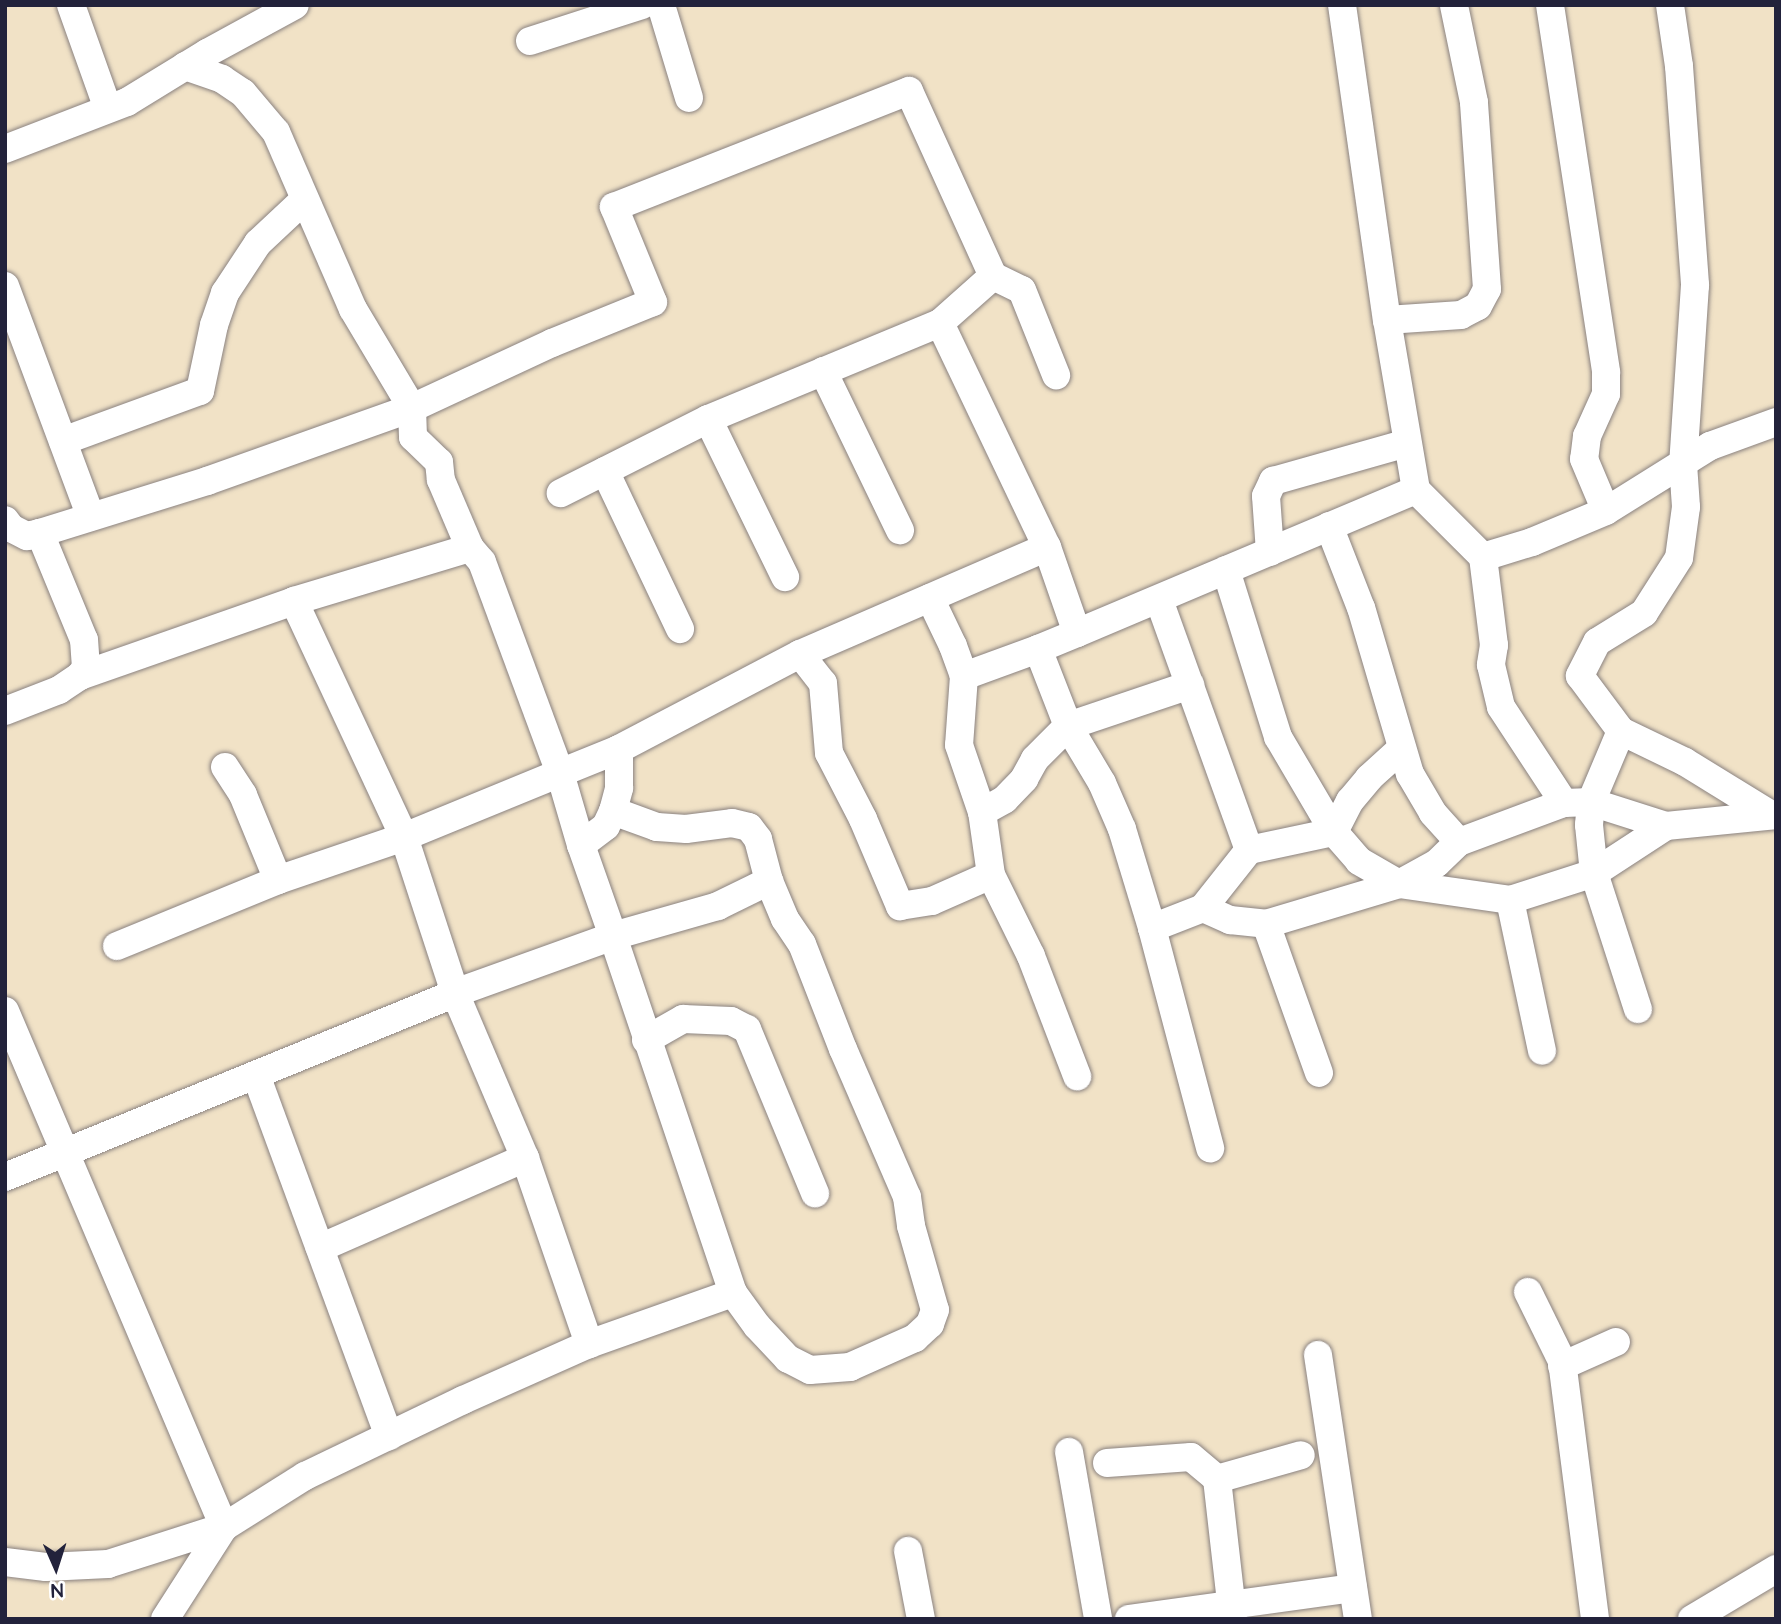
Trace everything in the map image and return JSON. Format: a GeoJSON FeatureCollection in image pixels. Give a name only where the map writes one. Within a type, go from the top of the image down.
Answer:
{"type":"FeatureCollection","features":[{"type":"Feature","properties":{"kind":"street"},"geometry":{"type":"LineString","coordinates":[[71,5],[108,109]]}},
{"type":"Feature","properties":{"kind":"street"},"geometry":{"type":"LineString","coordinates":[[530,41],[642,5]]}},
{"type":"Feature","properties":{"kind":"street"},"geometry":{"type":"LineString","coordinates":[[661,5],[689,97]]}},
{"type":"Feature","properties":{"kind":"street"},"geometry":{"type":"LineString","coordinates":[[1342,5],[1387,320],[1416,490],[1483,557],[1494,645],[1491,665],[1501,707],[1577,802],[1589,825],[1594,873],[1638,1009]]}},
{"type":"Feature","properties":{"kind":"street"},"geometry":{"type":"LineString","coordinates":[[1387,320],[1461,315],[1478,306],[1486,289],[1474,102],[1454,5]]}},
{"type":"Feature","properties":{"kind":"street"},"geometry":{"type":"LineString","coordinates":[[1550,5],[1606,373],[1606,394],[1587,436],[1584,459],[1606,511]]}},
{"type":"Feature","properties":{"kind":"street"},"geometry":{"type":"LineString","coordinates":[[1670,5],[1679,66],[1695,285],[1683,464],[1686,507],[1679,558],[1644,613],[1597,642],[1580,676],[1621,731],[1685,762],[1774,815]]}},
{"type":"Feature","properties":{"kind":"street"},"geometry":{"type":"LineString","coordinates":[[5,149],[127,102],[283,9]]}},
{"type":"Feature","properties":{"kind":"street"},"geometry":{"type":"LineString","coordinates":[[185,66],[222,79],[243,93],[276,132],[353,309],[412,408],[413,436],[439,462],[441,480],[470,548],[482,562],[560,773],[581,845],[733,1293],[757,1326],[788,1359],[810,1370],[850,1367],[915,1338],[930,1324],[935,1310],[904,1189],[843,1049],[803,944],[785,919],[769,881],[758,839],[749,827],[732,823],[686,829],[657,827],[613,811]]}},
{"type":"Feature","properties":{"kind":"street"},"geometry":{"type":"LineString","coordinates":[[5,520],[10,528],[27,536],[207,481],[412,408],[552,343],[653,302],[614,207],[909,92],[993,276],[1022,290],[1056,375]]}},
{"type":"Feature","properties":{"kind":"street"},"geometry":{"type":"LineString","coordinates":[[63,441],[200,391],[214,325],[225,293],[258,243],[305,199]]}},
{"type":"Feature","properties":{"kind":"street"},"geometry":{"type":"LineString","coordinates":[[561,493],[708,419],[940,323],[993,276]]}},
{"type":"Feature","properties":{"kind":"street"},"geometry":{"type":"LineString","coordinates":[[5,286],[91,517]]}},
{"type":"Feature","properties":{"kind":"street"},"geometry":{"type":"LineString","coordinates":[[940,323],[1047,547],[1077,633]]}},
{"type":"Feature","properties":{"kind":"street"},"geometry":{"type":"LineString","coordinates":[[824,371],[900,530]]}},
{"type":"Feature","properties":{"kind":"street"},"geometry":{"type":"LineString","coordinates":[[708,419],[785,578]]}},
{"type":"Feature","properties":{"kind":"street"},"geometry":{"type":"LineString","coordinates":[[1483,557],[1532,542],[1606,511],[1710,446],[1776,422]]}},
{"type":"Feature","properties":{"kind":"street"},"geometry":{"type":"LineString","coordinates":[[1270,552],[1266,496],[1273,481],[1407,443]]}},
{"type":"Feature","properties":{"kind":"street"},"geometry":{"type":"LineString","coordinates":[[605,471],[680,629]]}},
{"type":"Feature","properties":{"kind":"street"},"geometry":{"type":"LineString","coordinates":[[964,676],[1159,600],[1416,490]]}},
{"type":"Feature","properties":{"kind":"street"},"geometry":{"type":"LineString","coordinates":[[1329,526],[1361,608],[1410,774],[1433,813],[1459,842]]}},
{"type":"Feature","properties":{"kind":"street"},"geometry":{"type":"LineString","coordinates":[[40,533],[84,640],[86,668],[80,676]]}},
{"type":"Feature","properties":{"kind":"street"},"geometry":{"type":"LineString","coordinates":[[117,946],[278,880],[404,837],[619,749],[800,654],[1047,547]]}},
{"type":"Feature","properties":{"kind":"street"},"geometry":{"type":"LineString","coordinates":[[5,711],[59,690],[80,676],[294,601],[470,548]]}},
{"type":"Feature","properties":{"kind":"street"},"geometry":{"type":"LineString","coordinates":[[1226,570],[1278,737],[1334,832],[1359,860],[1399,884],[1510,900],[1594,873],[1666,826]]}},
{"type":"Feature","properties":{"kind":"street"},"geometry":{"type":"LineString","coordinates":[[930,598],[964,676],[959,745],[982,812],[991,875],[1031,956],[1077,1076]]}},
{"type":"Feature","properties":{"kind":"street"},"geometry":{"type":"LineString","coordinates":[[1159,600],[1249,850]]}},
{"type":"Feature","properties":{"kind":"street"},"geometry":{"type":"LineString","coordinates":[[294,601],[404,837],[455,993],[525,1158],[589,1344]]}},
{"type":"Feature","properties":{"kind":"street"},"geometry":{"type":"LineString","coordinates":[[1038,649],[1068,726],[1102,783],[1122,830],[1152,928],[1210,1147]]}},
{"type":"Feature","properties":{"kind":"street"},"geometry":{"type":"LineString","coordinates":[[800,654],[823,683],[829,753],[863,818],[900,906],[932,901],[991,875]]}},
{"type":"Feature","properties":{"kind":"street"},"geometry":{"type":"LineString","coordinates":[[982,812],[1006,799],[1024,779],[1035,759],[1068,726],[1190,685]]}},
{"type":"Feature","properties":{"kind":"street"},"geometry":{"type":"LineString","coordinates":[[1577,802],[1621,731]]}},
{"type":"Feature","properties":{"kind":"street"},"geometry":{"type":"LineString","coordinates":[[581,845],[606,826],[613,811],[618,788],[619,749]]}},
{"type":"Feature","properties":{"kind":"street"},"geometry":{"type":"LineString","coordinates":[[1334,832],[1350,801],[1369,778],[1401,749]]}},
{"type":"Feature","properties":{"kind":"street"},"geometry":{"type":"LineString","coordinates":[[225,767],[243,795],[278,880]]}},
{"type":"Feature","properties":{"kind":"street"},"geometry":{"type":"LineString","coordinates":[[1203,908],[1230,920],[1266,924],[1399,884],[1437,863],[1459,842],[1577,802],[1666,826],[1774,815]]}},
{"type":"Feature","properties":{"kind":"street"},"geometry":{"type":"LineString","coordinates":[[1152,928],[1203,908],[1249,850],[1334,832]]}},
{"type":"Feature","properties":{"kind":"street"},"geometry":{"type":"LineString","coordinates":[[5,1177],[455,993],[613,936],[718,906],[769,881]]}},
{"type":"Feature","properties":{"kind":"street"},"geometry":{"type":"LineString","coordinates":[[1510,900],[1542,1051]]}},
{"type":"Feature","properties":{"kind":"street"},"geometry":{"type":"LineString","coordinates":[[1266,924],[1319,1073]]}},
{"type":"Feature","properties":{"kind":"street"},"geometry":{"type":"LineString","coordinates":[[5,1011],[224,1527]]}},
{"type":"Feature","properties":{"kind":"street"},"geometry":{"type":"LineString","coordinates":[[646,1040],[682,1019],[731,1021],[747,1030],[815,1193]]}},
{"type":"Feature","properties":{"kind":"street"},"geometry":{"type":"LineString","coordinates":[[256,1075],[389,1436]]}},
{"type":"Feature","properties":{"kind":"street"},"geometry":{"type":"LineString","coordinates":[[320,1248],[525,1158]]}},
{"type":"Feature","properties":{"kind":"street"},"geometry":{"type":"LineString","coordinates":[[1528,1292],[1562,1366],[1595,1619]]}},
{"type":"Feature","properties":{"kind":"street"},"geometry":{"type":"LineString","coordinates":[[5,1562],[46,1567],[108,1564],[224,1527],[305,1476],[589,1344],[733,1293]]}},
{"type":"Feature","properties":{"kind":"street"},"geometry":{"type":"LineString","coordinates":[[1562,1366],[1616,1342]]}},
{"type":"Feature","properties":{"kind":"street"},"geometry":{"type":"LineString","coordinates":[[1318,1355],[1358,1619]]}},
{"type":"Feature","properties":{"kind":"street"},"geometry":{"type":"LineString","coordinates":[[1069,1452],[1098,1619]]}},
{"type":"Feature","properties":{"kind":"street"},"geometry":{"type":"LineString","coordinates":[[1217,1479],[1301,1455]]}},
{"type":"Feature","properties":{"kind":"street"},"geometry":{"type":"LineString","coordinates":[[1107,1463],[1191,1457],[1217,1479],[1232,1611]]}},
{"type":"Feature","properties":{"kind":"street"},"geometry":{"type":"LineString","coordinates":[[165,1619],[224,1527]]}},
{"type":"Feature","properties":{"kind":"street"},"geometry":{"type":"LineString","coordinates":[[908,1551],[921,1619]]}},
{"type":"Feature","properties":{"kind":"street"},"geometry":{"type":"LineString","coordinates":[[1692,1619],[1776,1569]]}},
{"type":"Feature","properties":{"kind":"street"},"geometry":{"type":"LineString","coordinates":[[1129,1619],[1232,1611],[1353,1588]]}}]}
